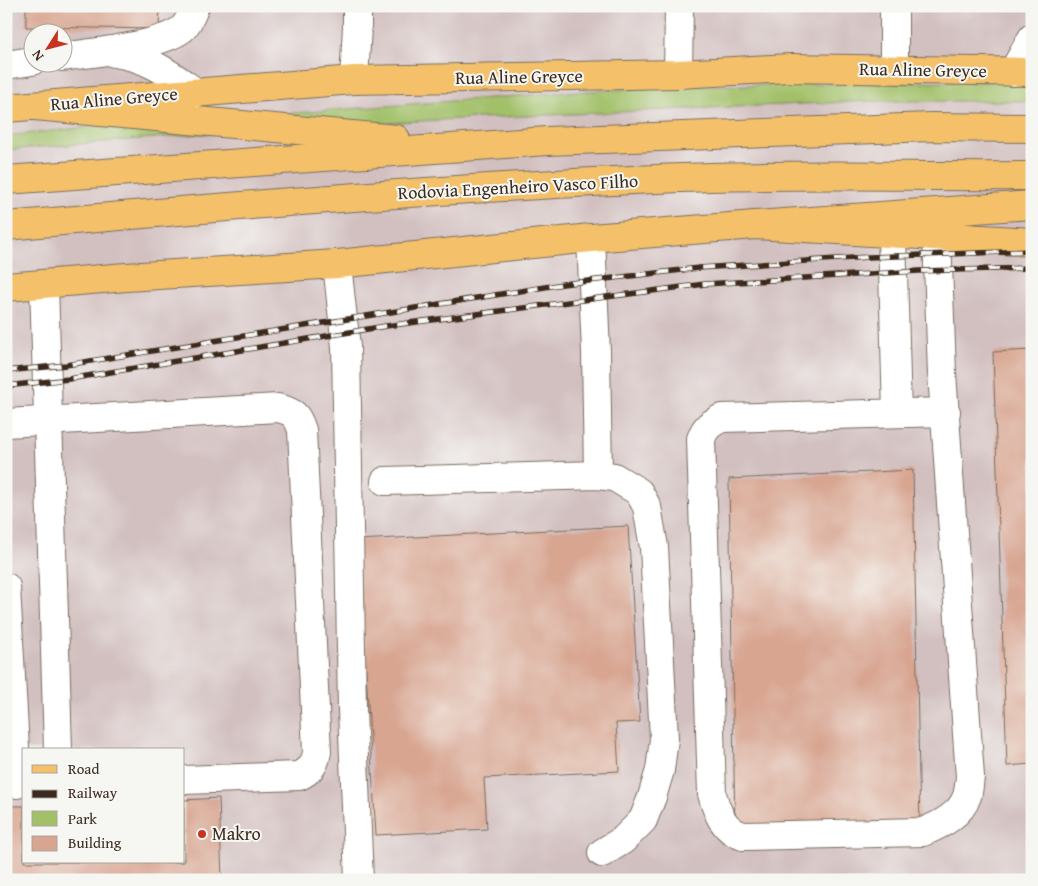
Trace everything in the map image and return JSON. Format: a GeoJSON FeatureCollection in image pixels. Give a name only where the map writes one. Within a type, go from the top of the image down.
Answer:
{"type":"FeatureCollection","features":[{"type":"Feature","properties":{"kind":"main road","name":"Rua Aline Greyce"},"geometry":{"type":"LineString","coordinates":[[6,108],[354,80],[678,74],[790,68],[1022,72]]}},
{"type":"Feature","properties":{"kind":"main road"},"geometry":{"type":"LineString","coordinates":[[35,106],[472,145]]}},
{"type":"Feature","properties":{"kind":"main road"},"geometry":{"type":"LineString","coordinates":[[6,180],[548,141],[931,127],[1032,128]]}},
{"type":"Feature","properties":{"kind":"main road","name":"Rodovia Engenheiro Vasco Filho"},"geometry":{"type":"LineString","coordinates":[[6,226],[290,202],[682,178],[1032,176]]}},
{"type":"Feature","properties":{"kind":"main road"},"geometry":{"type":"LineString","coordinates":[[6,287],[126,277],[337,264],[591,238],[1032,205]]}},
{"type":"Feature","properties":{"kind":"main road"},"geometry":{"type":"LineString","coordinates":[[755,225],[892,235],[1032,242]]}},
{"type":"Feature","properties":{"kind":"lane"},"geometry":{"type":"LineString","coordinates":[[72,55],[148,42],[168,36],[183,29],[192,15],[195,6]]}},
{"type":"Feature","properties":{"kind":"lane"},"geometry":{"type":"LineString","coordinates":[[354,80],[357,6]]}},
{"type":"Feature","properties":{"kind":"lane"},"geometry":{"type":"LineString","coordinates":[[678,74],[679,6]]}},
{"type":"Feature","properties":{"kind":"lane"},"geometry":{"type":"LineString","coordinates":[[894,6],[894,69]]}},
{"type":"Feature","properties":{"kind":"lane"},"geometry":{"type":"LineString","coordinates":[[1022,72],[1032,38]]}},
{"type":"Feature","properties":{"kind":"lane"},"geometry":{"type":"LineString","coordinates":[[100,51],[132,55],[150,62],[197,93]]}},
{"type":"Feature","properties":{"kind":"lane"},"geometry":{"type":"LineString","coordinates":[[6,65],[22,63]]}},
{"type":"Feature","properties":{"kind":"lane"},"geometry":{"type":"LineString","coordinates":[[892,235],[897,413]]}},
{"type":"Feature","properties":{"kind":"lane"},"geometry":{"type":"LineString","coordinates":[[938,237],[942,373],[946,412],[970,777],[967,797],[956,813],[940,825],[923,832],[743,836],[735,834],[720,817],[712,794],[701,438],[705,429],[722,418],[946,412]]}},
{"type":"Feature","properties":{"kind":"lane"},"geometry":{"type":"LineString","coordinates":[[591,238],[596,352],[598,475]]}},
{"type":"Feature","properties":{"kind":"lane"},"geometry":{"type":"LineString","coordinates":[[337,264],[346,347],[352,710],[359,880]]}},
{"type":"Feature","properties":{"kind":"lane"},"geometry":{"type":"LineString","coordinates":[[44,284],[58,748]]}},
{"type":"Feature","properties":{"kind":"lane"},"geometry":{"type":"LineString","coordinates":[[6,423],[278,408],[289,411],[298,418],[302,430],[303,450],[317,752],[315,762],[308,772],[298,776],[185,780]]}},
{"type":"Feature","properties":{"kind":"lane"},"geometry":{"type":"LineString","coordinates":[[384,481],[598,475],[614,477],[639,492],[647,507],[654,547],[664,739],[660,770],[643,820],[623,840],[602,853]]}},
{"type":"Feature","properties":{"kind":"lane"},"geometry":{"type":"LineString","coordinates":[[6,587],[16,785]]}},
{"type":"Feature","properties":{"kind":"shaded area"},"geometry":{"type":"Polygon","coordinates":[[[6,6],[1032,6],[1032,880],[6,880],[6,6]]]}},
{"type":"Feature","properties":{"kind":"green space"},"geometry":{"type":"Polygon","coordinates":[[[1032,81],[1032,101],[872,101],[457,119],[240,131],[6,150],[6,136],[108,125],[191,121],[569,92],[692,86],[1032,81]]]}},
{"type":"Feature","properties":{"kind":"building"},"geometry":{"type":"Polygon","coordinates":[[[6,6],[8,6],[12,54],[6,54],[6,6]]]}},
{"type":"Feature","properties":{"kind":"building"},"geometry":{"type":"Polygon","coordinates":[[[26,6],[160,6],[159,29],[72,28],[72,22],[26,22],[26,6]]]}},
{"type":"Feature","properties":{"kind":"building"},"geometry":{"type":"Polygon","coordinates":[[[1032,350],[1032,764],[1007,766],[993,352],[1032,350]]]}},
{"type":"Feature","properties":{"kind":"building"},"geometry":{"type":"Polygon","coordinates":[[[913,470],[920,829],[735,830],[729,479],[913,470]]]}},
{"type":"Feature","properties":{"kind":"building"},"geometry":{"type":"Polygon","coordinates":[[[628,526],[640,722],[616,723],[619,771],[484,778],[487,829],[376,835],[358,540],[628,526]]]}},
{"type":"Feature","properties":{"kind":"building","name":"Makro"},"geometry":{"type":"Polygon","coordinates":[[[219,798],[222,880],[6,880],[6,806],[22,806],[22,864],[185,864],[185,800],[219,798]]]}},
{"type":"Feature","properties":{"kind":"railway"},"geometry":{"type":"LineString","coordinates":[[6,371],[66,365],[563,284],[699,268],[869,257],[1032,251]]}},
{"type":"Feature","properties":{"kind":"railway"},"geometry":{"type":"LineString","coordinates":[[6,386],[69,379],[386,326],[705,284],[919,271],[1032,268]]}},
{"type":"Feature","properties":{"kind":"place","name":"Makro"},"geometry":{"type":"Point","coordinates":[202,834]}}]}
